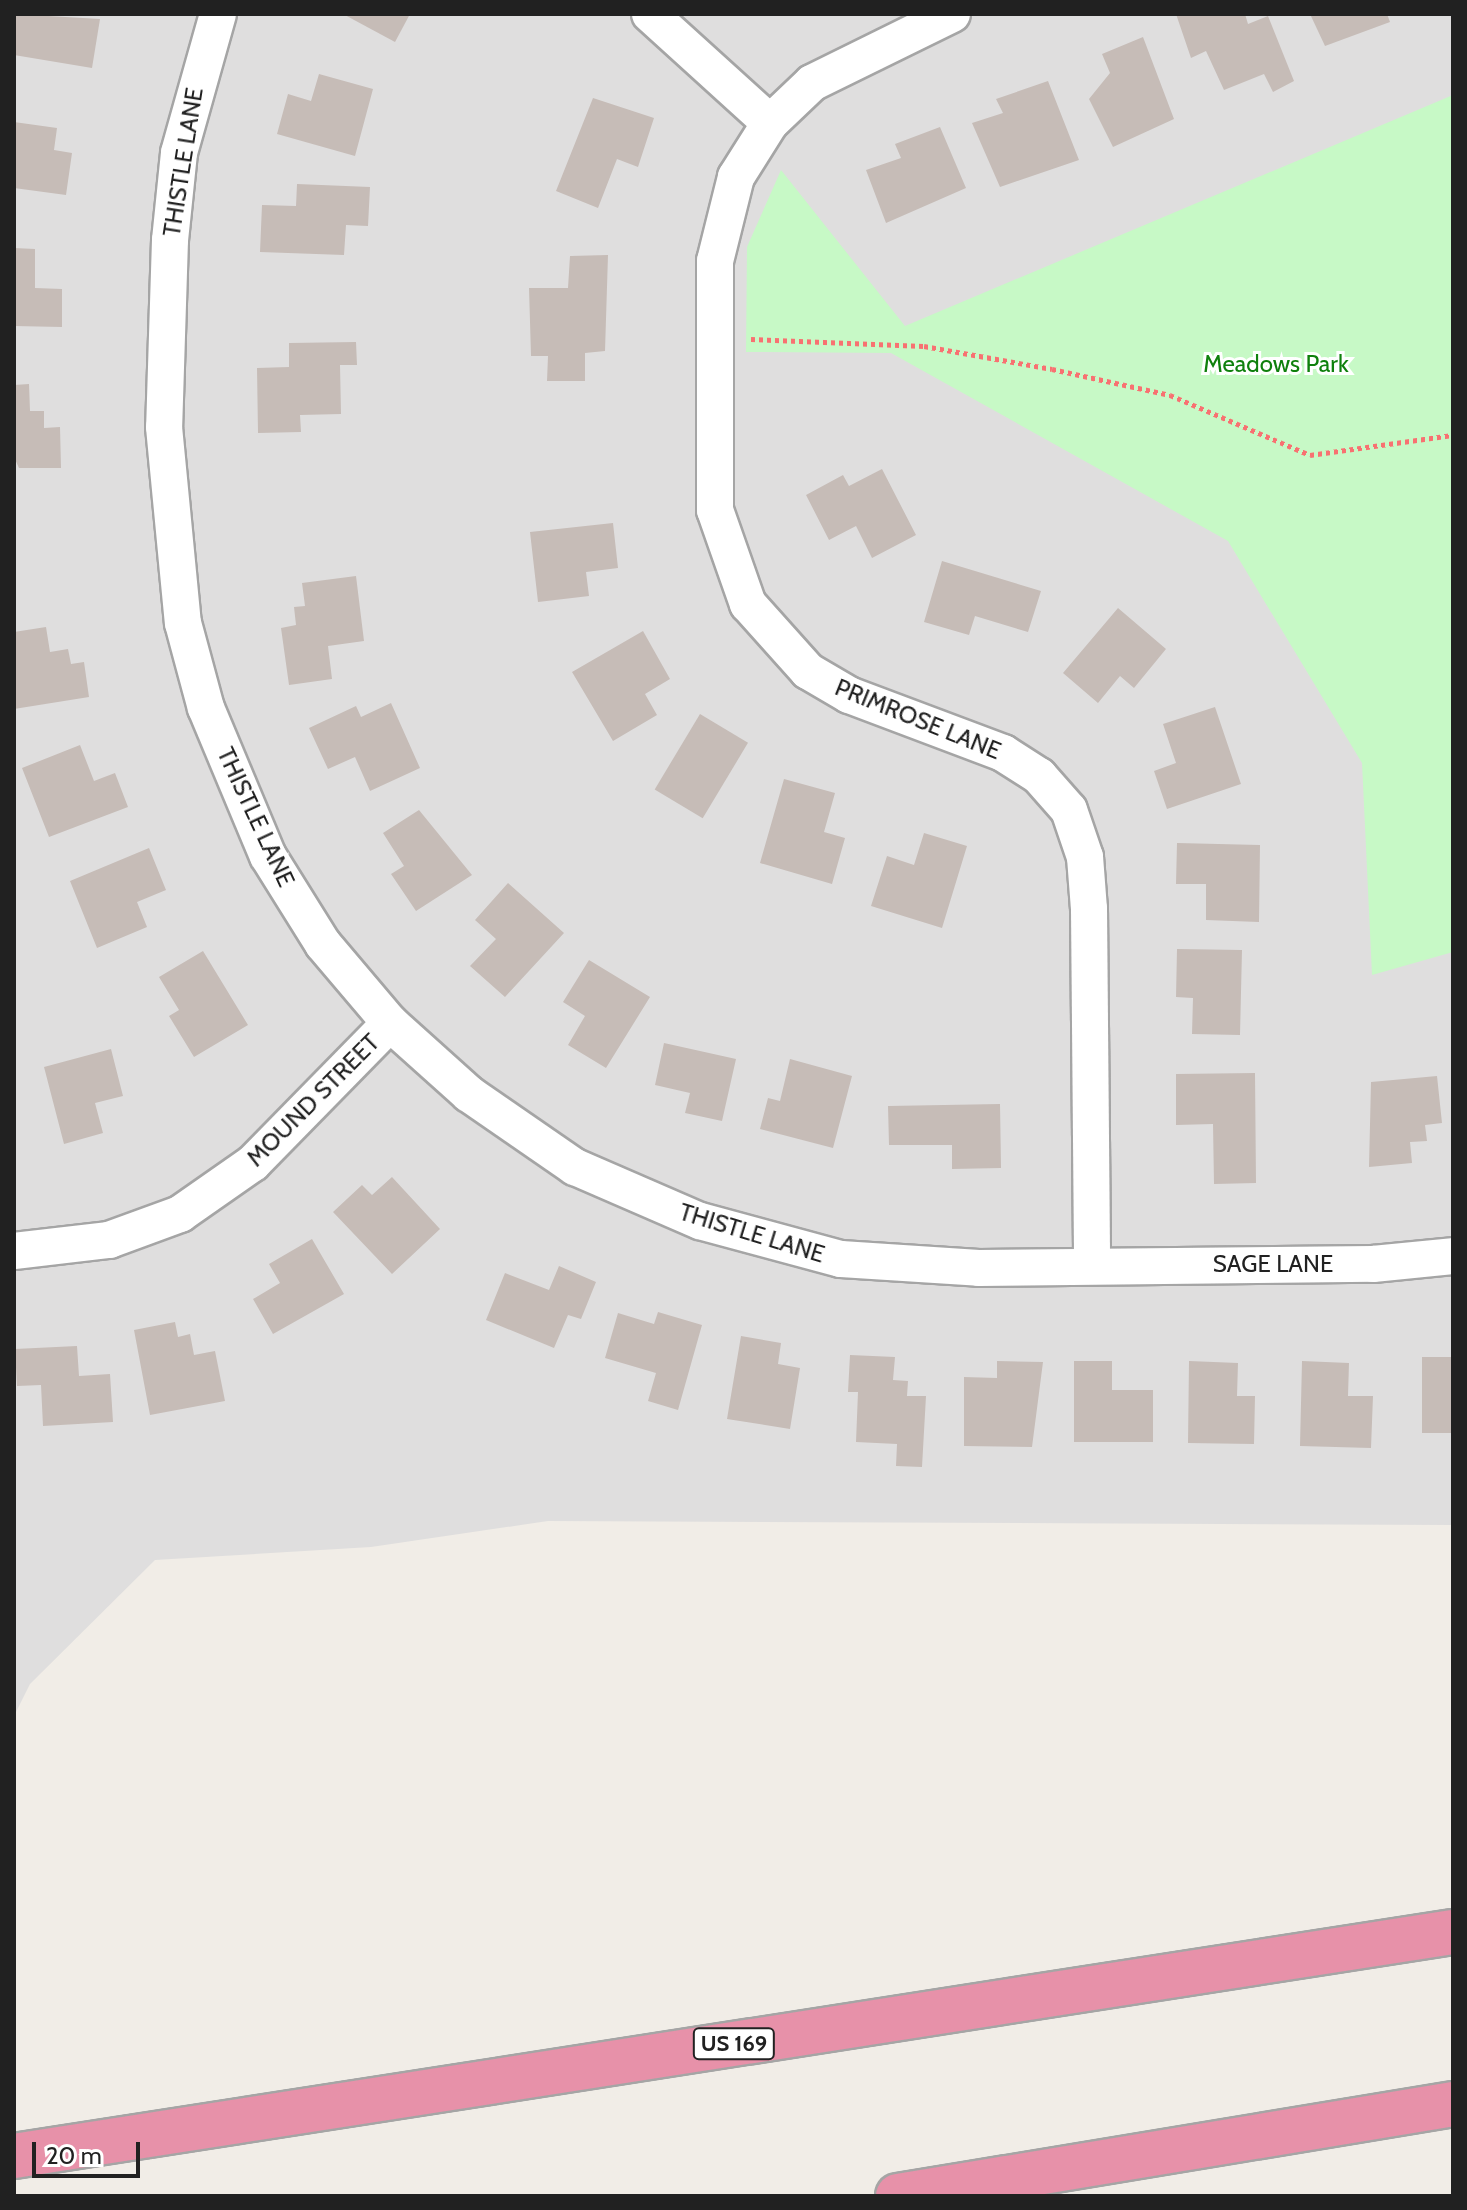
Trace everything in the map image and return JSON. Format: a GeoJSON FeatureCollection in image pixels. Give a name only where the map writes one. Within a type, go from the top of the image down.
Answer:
{"type":"FeatureCollection","features":[{"type":"Feature","properties":{"kind":"highway","name":"US 169"},"geometry":{"type":"LineString","coordinates":[[14,2156],[1453,1932]]}},
{"type":"Feature","properties":{"kind":"highway"},"geometry":{"type":"LineString","coordinates":[[898,2196],[1453,2104]]}},
{"type":"Feature","properties":{"kind":"street","name":"THISTLE LANE"},"geometry":{"type":"LineString","coordinates":[[218,14],[179,153],[170,240],[164,427],[183,623],[206,708],[268,856],[323,944],[390,1023],[530,1138],[589,1173],[700,1221],[841,1259],[1092,1265]]}},
{"type":"Feature","properties":{"kind":"street"},"geometry":{"type":"LineString","coordinates":[[650,14],[770,123]]}},
{"type":"Feature","properties":{"kind":"street","name":"PRIMROSE LANE"},"geometry":{"type":"LineString","coordinates":[[952,14],[812,83],[770,123],[722,215],[714,338],[715,510],[748,604],[775,640],[849,695],[1003,753],[1039,776],[1069,810],[1085,857],[1089,909],[1092,1265]]}},
{"type":"Feature","properties":{"kind":"street","name":"MOUND STREET"},"geometry":{"type":"LineString","coordinates":[[14,1251],[109,1240],[180,1214],[253,1163],[390,1023]]}},
{"type":"Feature","properties":{"kind":"street","name":"SAGE LANE"},"geometry":{"type":"LineString","coordinates":[[1092,1265],[1373,1264],[1453,1256]]}},
{"type":"Feature","properties":{"kind":"path"},"geometry":{"type":"LineString","coordinates":[[714,338],[924,346],[1052,369],[1170,395],[1310,455],[1453,435]]}},
{"type":"Feature","properties":{"kind":"shaded area"},"geometry":{"type":"Polygon","coordinates":[[[14,14],[1453,14],[1453,1525],[548,1521],[371,1547],[155,1560],[30,1684],[14,1716],[14,14]]]}},
{"type":"Feature","properties":{"kind":"green space","name":"Meadows Park"},"geometry":{"type":"Polygon","coordinates":[[[1453,95],[1453,952],[1372,975],[1362,763],[1228,541],[891,353],[746,352],[747,247],[781,170],[905,326],[1453,95]]]}},
{"type":"Feature","properties":{"kind":"building"},"geometry":{"type":"Polygon","coordinates":[[[14,14],[100,19],[92,68],[14,55],[14,14]]]}},
{"type":"Feature","properties":{"kind":"building"},"geometry":{"type":"Polygon","coordinates":[[[343,14],[410,14],[395,42],[343,14]]]}},
{"type":"Feature","properties":{"kind":"building"},"geometry":{"type":"Polygon","coordinates":[[[1176,14],[1245,14],[1248,24],[1268,16],[1294,81],[1273,92],[1264,74],[1224,90],[1206,51],[1191,58],[1176,14]]]}},
{"type":"Feature","properties":{"kind":"building"},"geometry":{"type":"Polygon","coordinates":[[[1310,14],[1387,14],[1390,22],[1325,46],[1310,14]]]}},
{"type":"Feature","properties":{"kind":"building"},"geometry":{"type":"Polygon","coordinates":[[[1143,37],[1174,119],[1113,147],[1089,99],[1110,73],[1102,54],[1143,37]]]}},
{"type":"Feature","properties":{"kind":"building"},"geometry":{"type":"Polygon","coordinates":[[[319,74],[373,89],[355,156],[277,134],[288,94],[311,101],[319,74]]]}},
{"type":"Feature","properties":{"kind":"building"},"geometry":{"type":"Polygon","coordinates":[[[1048,81],[1079,160],[1000,187],[972,123],[1003,113],[996,99],[1048,81]]]}},
{"type":"Feature","properties":{"kind":"building"},"geometry":{"type":"Polygon","coordinates":[[[593,98],[654,118],[638,167],[617,159],[598,208],[556,191],[593,98]]]}},
{"type":"Feature","properties":{"kind":"building"},"geometry":{"type":"Polygon","coordinates":[[[14,122],[57,128],[54,150],[72,153],[66,195],[14,188],[14,122]]]}},
{"type":"Feature","properties":{"kind":"building"},"geometry":{"type":"Polygon","coordinates":[[[940,127],[966,188],[886,223],[866,170],[901,158],[895,144],[940,127]]]}},
{"type":"Feature","properties":{"kind":"building"},"geometry":{"type":"Polygon","coordinates":[[[297,184],[370,187],[368,226],[346,225],[344,255],[260,252],[262,205],[296,206],[297,184]]]}},
{"type":"Feature","properties":{"kind":"building"},"geometry":{"type":"Polygon","coordinates":[[[14,248],[35,249],[35,288],[62,289],[62,327],[14,326],[14,248]]]}},
{"type":"Feature","properties":{"kind":"building"},"geometry":{"type":"Polygon","coordinates":[[[608,255],[605,351],[585,353],[585,381],[547,381],[548,356],[531,356],[529,288],[568,288],[570,256],[608,255]]]}},
{"type":"Feature","properties":{"kind":"building"},"geometry":{"type":"Polygon","coordinates":[[[356,342],[357,365],[340,365],[341,414],[300,415],[301,432],[258,433],[257,368],[289,367],[289,343],[356,342]]]}},
{"type":"Feature","properties":{"kind":"building"},"geometry":{"type":"Polygon","coordinates":[[[29,384],[30,411],[44,411],[44,428],[60,427],[61,468],[19,468],[14,457],[14,385],[29,384]]]}},
{"type":"Feature","properties":{"kind":"building"},"geometry":{"type":"Polygon","coordinates":[[[882,469],[916,535],[872,558],[856,526],[829,540],[806,495],[843,475],[849,486],[882,469]]]}},
{"type":"Feature","properties":{"kind":"building"},"geometry":{"type":"Polygon","coordinates":[[[613,523],[618,568],[586,572],[589,596],[538,602],[530,532],[613,523]]]}},
{"type":"Feature","properties":{"kind":"building"},"geometry":{"type":"Polygon","coordinates":[[[942,561],[1041,591],[1028,632],[975,616],[969,635],[924,622],[942,561]]]}},
{"type":"Feature","properties":{"kind":"building"},"geometry":{"type":"Polygon","coordinates":[[[356,576],[364,641],[328,646],[332,679],[289,685],[281,628],[296,625],[294,607],[305,606],[302,583],[356,576]]]}},
{"type":"Feature","properties":{"kind":"building"},"geometry":{"type":"Polygon","coordinates":[[[1118,608],[1166,649],[1134,688],[1120,676],[1098,703],[1063,673],[1118,608]]]}},
{"type":"Feature","properties":{"kind":"building"},"geometry":{"type":"Polygon","coordinates":[[[46,627],[50,652],[68,649],[71,664],[84,662],[89,697],[14,709],[14,632],[46,627]]]}},
{"type":"Feature","properties":{"kind":"building"},"geometry":{"type":"Polygon","coordinates":[[[643,631],[670,679],[645,694],[657,715],[613,741],[572,672],[643,631]]]}},
{"type":"Feature","properties":{"kind":"building"},"geometry":{"type":"Polygon","coordinates":[[[391,703],[420,768],[370,791],[355,757],[328,769],[309,728],[356,706],[361,717],[391,703]]]}},
{"type":"Feature","properties":{"kind":"building"},"geometry":{"type":"Polygon","coordinates":[[[1215,707],[1241,784],[1167,809],[1154,771],[1176,763],[1163,724],[1215,707]]]}},
{"type":"Feature","properties":{"kind":"building"},"geometry":{"type":"Polygon","coordinates":[[[700,714],[748,743],[703,818],[655,789],[700,714]]]}},
{"type":"Feature","properties":{"kind":"building"},"geometry":{"type":"Polygon","coordinates":[[[80,745],[94,781],[115,773],[128,807],[49,837],[22,768],[80,745]]]}},
{"type":"Feature","properties":{"kind":"building"},"geometry":{"type":"Polygon","coordinates":[[[784,779],[835,793],[824,832],[845,838],[832,884],[760,863],[784,779]]]}},
{"type":"Feature","properties":{"kind":"building"},"geometry":{"type":"Polygon","coordinates":[[[419,810],[472,875],[416,911],[391,874],[404,866],[383,833],[419,810]]]}},
{"type":"Feature","properties":{"kind":"building"},"geometry":{"type":"Polygon","coordinates":[[[924,833],[967,846],[942,928],[871,906],[887,856],[914,865],[924,833]]]}},
{"type":"Feature","properties":{"kind":"building"},"geometry":{"type":"Polygon","coordinates":[[[1177,843],[1260,845],[1259,922],[1206,920],[1206,884],[1176,884],[1177,843]]]}},
{"type":"Feature","properties":{"kind":"building"},"geometry":{"type":"Polygon","coordinates":[[[149,848],[166,890],[137,902],[147,927],[97,948],[70,881],[149,848]]]}},
{"type":"Feature","properties":{"kind":"building"},"geometry":{"type":"Polygon","coordinates":[[[508,883],[564,933],[505,997],[470,966],[496,939],[475,920],[508,883]]]}},
{"type":"Feature","properties":{"kind":"building"},"geometry":{"type":"Polygon","coordinates":[[[1177,949],[1242,950],[1240,1035],[1192,1034],[1193,998],[1176,997],[1177,949]]]}},
{"type":"Feature","properties":{"kind":"building"},"geometry":{"type":"Polygon","coordinates":[[[203,951],[248,1025],[194,1057],[169,1016],[179,1010],[159,977],[203,951]]]}},
{"type":"Feature","properties":{"kind":"building"},"geometry":{"type":"Polygon","coordinates":[[[589,960],[650,997],[606,1068],[568,1045],[585,1016],[563,1002],[589,960]]]}},
{"type":"Feature","properties":{"kind":"building"},"geometry":{"type":"Polygon","coordinates":[[[664,1043],[736,1059],[722,1121],[685,1113],[690,1093],[655,1085],[664,1043]]]}},
{"type":"Feature","properties":{"kind":"building"},"geometry":{"type":"Polygon","coordinates":[[[111,1049],[123,1096],[95,1103],[103,1133],[64,1144],[44,1067],[111,1049]]]}},
{"type":"Feature","properties":{"kind":"building"},"geometry":{"type":"Polygon","coordinates":[[[790,1059],[852,1076],[833,1148],[760,1129],[768,1098],[780,1101],[790,1059]]]}},
{"type":"Feature","properties":{"kind":"building"},"geometry":{"type":"Polygon","coordinates":[[[1255,1073],[1256,1183],[1214,1184],[1213,1124],[1176,1125],[1176,1074],[1255,1073]]]}},
{"type":"Feature","properties":{"kind":"building"},"geometry":{"type":"Polygon","coordinates":[[[1437,1076],[1442,1123],[1425,1125],[1427,1141],[1410,1142],[1412,1163],[1369,1167],[1371,1082],[1437,1076]]]}},
{"type":"Feature","properties":{"kind":"building"},"geometry":{"type":"Polygon","coordinates":[[[1000,1104],[1001,1168],[952,1169],[952,1145],[889,1145],[888,1106],[1000,1104]]]}},
{"type":"Feature","properties":{"kind":"building"},"geometry":{"type":"Polygon","coordinates":[[[392,1177],[440,1229],[392,1274],[333,1212],[362,1185],[372,1195],[392,1177]]]}},
{"type":"Feature","properties":{"kind":"building"},"geometry":{"type":"Polygon","coordinates":[[[312,1239],[344,1294],[273,1334],[253,1299],[280,1283],[269,1264],[312,1239]]]}},
{"type":"Feature","properties":{"kind":"building"},"geometry":{"type":"Polygon","coordinates":[[[559,1266],[596,1282],[581,1319],[568,1315],[554,1348],[486,1320],[505,1273],[549,1290],[559,1266]]]}},
{"type":"Feature","properties":{"kind":"building"},"geometry":{"type":"Polygon","coordinates":[[[658,1312],[702,1325],[678,1410],[648,1401],[656,1373],[605,1358],[618,1313],[654,1324],[658,1312]]]}},
{"type":"Feature","properties":{"kind":"building"},"geometry":{"type":"Polygon","coordinates":[[[175,1322],[178,1337],[190,1334],[194,1355],[215,1351],[225,1401],[150,1415],[134,1330],[175,1322]]]}},
{"type":"Feature","properties":{"kind":"building"},"geometry":{"type":"Polygon","coordinates":[[[741,1336],[781,1343],[778,1364],[800,1368],[790,1429],[727,1419],[741,1336]]]}},
{"type":"Feature","properties":{"kind":"building"},"geometry":{"type":"Polygon","coordinates":[[[77,1346],[79,1376],[110,1374],[113,1422],[43,1426],[41,1385],[17,1386],[15,1349],[77,1346]]]}},
{"type":"Feature","properties":{"kind":"building"},"geometry":{"type":"Polygon","coordinates":[[[850,1355],[895,1357],[893,1380],[908,1381],[907,1396],[926,1396],[922,1467],[896,1466],[897,1444],[856,1442],[858,1392],[848,1392],[850,1355]]]}},
{"type":"Feature","properties":{"kind":"building"},"geometry":{"type":"Polygon","coordinates":[[[1422,1357],[1453,1357],[1453,1433],[1422,1433],[1422,1357]]]}},
{"type":"Feature","properties":{"kind":"building"},"geometry":{"type":"Polygon","coordinates":[[[997,1361],[1043,1362],[1032,1447],[964,1446],[964,1377],[997,1378],[997,1361]]]}},
{"type":"Feature","properties":{"kind":"building"},"geometry":{"type":"Polygon","coordinates":[[[1074,1361],[1112,1361],[1112,1390],[1153,1390],[1153,1442],[1074,1442],[1074,1361]]]}},
{"type":"Feature","properties":{"kind":"building"},"geometry":{"type":"Polygon","coordinates":[[[1189,1361],[1238,1363],[1237,1396],[1255,1396],[1254,1444],[1188,1443],[1189,1361]]]}},
{"type":"Feature","properties":{"kind":"building"},"geometry":{"type":"Polygon","coordinates":[[[1302,1361],[1349,1363],[1348,1396],[1373,1396],[1371,1448],[1300,1446],[1302,1361]]]}}]}
